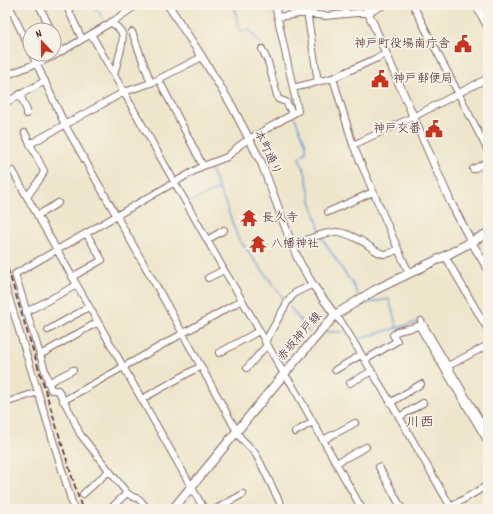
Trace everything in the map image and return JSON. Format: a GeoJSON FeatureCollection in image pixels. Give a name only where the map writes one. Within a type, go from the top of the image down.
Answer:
{"type":"FeatureCollection","features":[{"type":"Feature","properties":{"kind":"main road","name":"赤坂神戸線"},"geometry":{"type":"LineString","coordinates":[[173,509],[335,314],[375,290],[488,233]]}},
{"type":"Feature","properties":{"kind":"street"},"geometry":{"type":"LineString","coordinates":[[9,5],[22,33]]}},
{"type":"Feature","properties":{"kind":"street"},"geometry":{"type":"LineString","coordinates":[[39,5],[46,22]]}},
{"type":"Feature","properties":{"kind":"street"},"geometry":{"type":"LineString","coordinates":[[66,5],[82,39]]}},
{"type":"Feature","properties":{"kind":"street"},"geometry":{"type":"LineString","coordinates":[[62,51],[137,5]]}},
{"type":"Feature","properties":{"kind":"street","name":"本町通り"},"geometry":{"type":"LineString","coordinates":[[168,5],[232,106],[262,164],[300,263],[335,314]]}},
{"type":"Feature","properties":{"kind":"street"},"geometry":{"type":"LineString","coordinates":[[148,509],[139,499],[133,497],[128,492],[110,471],[80,434],[58,390],[51,390],[14,274],[203,166],[227,157],[240,144],[249,138],[298,111],[275,5]]}},
{"type":"Feature","properties":{"kind":"street"},"geometry":{"type":"LineString","coordinates":[[306,5],[318,82]]}},
{"type":"Feature","properties":{"kind":"street"},"geometry":{"type":"LineString","coordinates":[[344,5],[346,14]]}},
{"type":"Feature","properties":{"kind":"street"},"geometry":{"type":"LineString","coordinates":[[365,5],[450,201],[488,269]]}},
{"type":"Feature","properties":{"kind":"street"},"geometry":{"type":"LineString","coordinates":[[278,17],[300,14],[326,16],[368,12],[384,5]]}},
{"type":"Feature","properties":{"kind":"street"},"geometry":{"type":"LineString","coordinates":[[413,5],[488,151]]}},
{"type":"Feature","properties":{"kind":"street"},"geometry":{"type":"LineString","coordinates":[[476,5],[488,27]]}},
{"type":"Feature","properties":{"kind":"street"},"geometry":{"type":"LineString","coordinates":[[111,22],[122,32],[123,36],[114,75]]}},
{"type":"Feature","properties":{"kind":"street"},"geometry":{"type":"LineString","coordinates":[[132,32],[151,84]]}},
{"type":"Feature","properties":{"kind":"street"},"geometry":{"type":"LineString","coordinates":[[91,34],[224,270],[284,374],[291,383],[362,509]]}},
{"type":"Feature","properties":{"kind":"street"},"geometry":{"type":"LineString","coordinates":[[262,49],[268,62],[278,99],[286,102],[293,114]]}},
{"type":"Feature","properties":{"kind":"street"},"geometry":{"type":"LineString","coordinates":[[293,88],[333,78],[386,54]]}},
{"type":"Feature","properties":{"kind":"street"},"geometry":{"type":"LineString","coordinates":[[30,144],[124,92],[151,84],[202,57]]}},
{"type":"Feature","properties":{"kind":"street"},"geometry":{"type":"LineString","coordinates":[[5,76],[36,63],[65,125],[240,437],[255,453],[282,509]]}},
{"type":"Feature","properties":{"kind":"street"},"geometry":{"type":"LineString","coordinates":[[333,78],[353,145],[409,273]]}},
{"type":"Feature","properties":{"kind":"street"},"geometry":{"type":"LineString","coordinates":[[353,145],[413,117],[488,78]]}},
{"type":"Feature","properties":{"kind":"street"},"geometry":{"type":"LineString","coordinates":[[158,80],[203,166]]}},
{"type":"Feature","properties":{"kind":"street"},"geometry":{"type":"LineString","coordinates":[[5,103],[45,81]]}},
{"type":"Feature","properties":{"kind":"street"},"geometry":{"type":"LineString","coordinates":[[20,94],[27,114]]}},
{"type":"Feature","properties":{"kind":"street"},"geometry":{"type":"LineString","coordinates":[[25,133],[44,171],[27,196]]}},
{"type":"Feature","properties":{"kind":"street"},"geometry":{"type":"LineString","coordinates":[[473,169],[488,162]]}},
{"type":"Feature","properties":{"kind":"street"},"geometry":{"type":"LineString","coordinates":[[13,171],[204,509]]}},
{"type":"Feature","properties":{"kind":"street"},"geometry":{"type":"LineString","coordinates":[[328,212],[341,203],[373,192]]}},
{"type":"Feature","properties":{"kind":"street"},"geometry":{"type":"LineString","coordinates":[[38,215],[58,203]]}},
{"type":"Feature","properties":{"kind":"street"},"geometry":{"type":"LineString","coordinates":[[207,240],[224,230]]}},
{"type":"Feature","properties":{"kind":"street"},"geometry":{"type":"LineString","coordinates":[[292,245],[328,233],[337,232],[348,234],[385,254],[398,249]]}},
{"type":"Feature","properties":{"kind":"street"},"geometry":{"type":"LineString","coordinates":[[72,277],[102,260],[86,233]]}},
{"type":"Feature","properties":{"kind":"street"},"geometry":{"type":"LineString","coordinates":[[445,256],[488,330]]}},
{"type":"Feature","properties":{"kind":"street"},"geometry":{"type":"LineString","coordinates":[[208,278],[224,270]]}},
{"type":"Feature","properties":{"kind":"street"},"geometry":{"type":"LineString","coordinates":[[247,368],[266,343],[288,301],[295,293],[313,284]]}},
{"type":"Feature","properties":{"kind":"street"},"geometry":{"type":"LineString","coordinates":[[5,285],[7,302],[38,392],[74,509]]}},
{"type":"Feature","properties":{"kind":"street"},"geometry":{"type":"LineString","coordinates":[[26,312],[77,285]]}},
{"type":"Feature","properties":{"kind":"street"},"geometry":{"type":"LineString","coordinates":[[63,401],[242,300]]}},
{"type":"Feature","properties":{"kind":"street"},"geometry":{"type":"LineString","coordinates":[[48,330],[89,306]]}},
{"type":"Feature","properties":{"kind":"street"},"geometry":{"type":"LineString","coordinates":[[335,314],[399,416],[450,508],[488,485]]}},
{"type":"Feature","properties":{"kind":"street"},"geometry":{"type":"LineString","coordinates":[[481,318],[488,314]]}},
{"type":"Feature","properties":{"kind":"street"},"geometry":{"type":"LineString","coordinates":[[421,321],[488,434]]}},
{"type":"Feature","properties":{"kind":"street"},"geometry":{"type":"LineString","coordinates":[[40,355],[98,322]]}},
{"type":"Feature","properties":{"kind":"street"},"geometry":{"type":"LineString","coordinates":[[335,370],[396,341],[393,335],[398,331],[419,326],[488,442]]}},
{"type":"Feature","properties":{"kind":"street"},"geometry":{"type":"LineString","coordinates":[[219,353],[260,331]]}},
{"type":"Feature","properties":{"kind":"street"},"geometry":{"type":"LineString","coordinates":[[448,366],[488,345]]}},
{"type":"Feature","properties":{"kind":"street"},"geometry":{"type":"LineString","coordinates":[[142,399],[200,366]]}},
{"type":"Feature","properties":{"kind":"street"},"geometry":{"type":"LineString","coordinates":[[48,383],[73,370]]}},
{"type":"Feature","properties":{"kind":"street"},"geometry":{"type":"LineString","coordinates":[[350,382],[372,372]]}},
{"type":"Feature","properties":{"kind":"street"},"geometry":{"type":"LineString","coordinates":[[390,403],[421,384]]}},
{"type":"Feature","properties":{"kind":"street"},"geometry":{"type":"LineString","coordinates":[[5,403],[38,392]]}},
{"type":"Feature","properties":{"kind":"street"},"geometry":{"type":"LineString","coordinates":[[399,416],[423,403]]}},
{"type":"Feature","properties":{"kind":"street"},"geometry":{"type":"LineString","coordinates":[[482,424],[488,420]]}},
{"type":"Feature","properties":{"kind":"street"},"geometry":{"type":"LineString","coordinates":[[295,432],[313,422]]}},
{"type":"Feature","properties":{"kind":"street"},"geometry":{"type":"LineString","coordinates":[[323,440],[355,423]]}},
{"type":"Feature","properties":{"kind":"street"},"geometry":{"type":"LineString","coordinates":[[336,463],[366,447]]}},
{"type":"Feature","properties":{"kind":"street"},"geometry":{"type":"LineString","coordinates":[[379,467],[402,509]]}},
{"type":"Feature","properties":{"kind":"street"},"geometry":{"type":"LineString","coordinates":[[83,494],[110,471]]}},
{"type":"Feature","properties":{"kind":"street"},"geometry":{"type":"LineString","coordinates":[[110,509],[128,492]]}},
{"type":"Feature","properties":{"kind":"street"},"geometry":{"type":"LineString","coordinates":[[216,509],[243,494]]}},
{"type":"Feature","properties":{"kind":"waterway"},"geometry":{"type":"LineString","coordinates":[[94,5],[103,19]]}},
{"type":"Feature","properties":{"kind":"waterway"},"geometry":{"type":"LineString","coordinates":[[234,5],[240,32],[249,30],[265,48]]}},
{"type":"Feature","properties":{"kind":"waterway"},"geometry":{"type":"LineString","coordinates":[[295,118],[306,144],[306,152],[299,158],[305,172],[320,231]]}},
{"type":"Feature","properties":{"kind":"waterway"},"geometry":{"type":"LineString","coordinates":[[210,168],[238,238],[284,299]]}},
{"type":"Feature","properties":{"kind":"waterway"},"geometry":{"type":"LineString","coordinates":[[192,201],[219,189]]}},
{"type":"Feature","properties":{"kind":"waterway"},"geometry":{"type":"LineString","coordinates":[[322,238],[348,278],[351,280],[358,295]]}},
{"type":"Feature","properties":{"kind":"waterway"},"geometry":{"type":"LineString","coordinates":[[362,303],[364,304],[389,299],[397,328]]}},
{"type":"Feature","properties":{"kind":"waterway"},"geometry":{"type":"LineString","coordinates":[[290,307],[309,332]]}},
{"type":"Feature","properties":{"kind":"waterway"},"geometry":{"type":"LineString","coordinates":[[361,338],[418,322]]}},
{"type":"Feature","properties":{"kind":"waterway"},"geometry":{"type":"LineString","coordinates":[[327,332],[342,332]]}},
{"type":"Feature","properties":{"kind":"railway"},"geometry":{"type":"LineString","coordinates":[[5,260],[82,509]]}},
{"type":"Feature","properties":{"kind":"place","name":"神戸町役場南庁舎"},"geometry":{"type":"Point","coordinates":[463,44]}},
{"type":"Feature","properties":{"kind":"place","name":"神戸郵便局"},"geometry":{"type":"Point","coordinates":[380,79]}},
{"type":"Feature","properties":{"kind":"place","name":"神戸交番"},"geometry":{"type":"Point","coordinates":[434,129]}},
{"type":"Feature","properties":{"kind":"place","name":"長久寺"},"geometry":{"type":"Point","coordinates":[249,218]}},
{"type":"Feature","properties":{"kind":"place","name":"八幡神社"},"geometry":{"type":"Point","coordinates":[258,244]}},
{"type":"Feature","properties":{"kind":"district","name":"川西"},"geometry":{"type":"Point","coordinates":[420,423]}}]}
